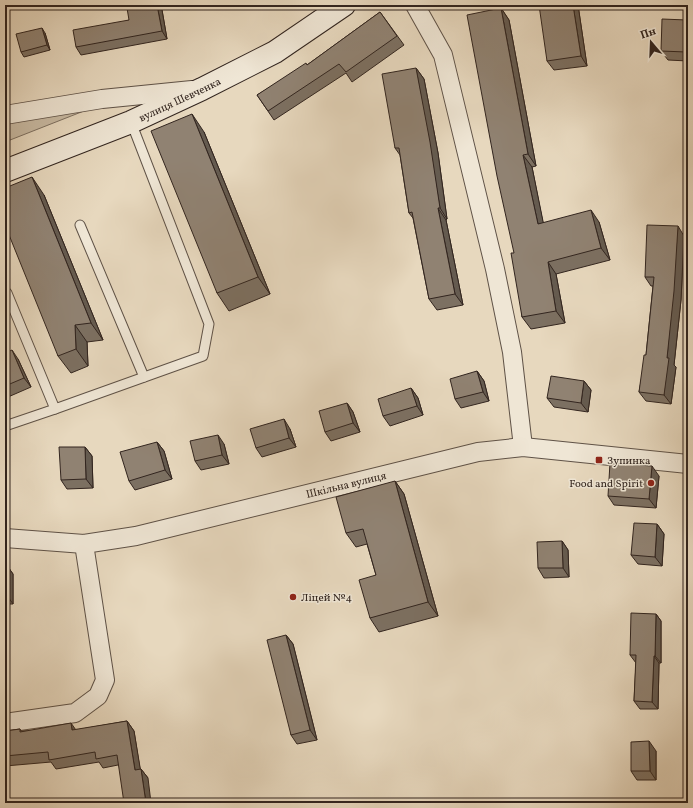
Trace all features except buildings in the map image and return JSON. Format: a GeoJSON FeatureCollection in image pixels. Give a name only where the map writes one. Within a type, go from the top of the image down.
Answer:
{"type":"FeatureCollection","features":[{"type":"Feature","properties":{"kind":"main road","name":"вулиця Шевченка"},"geometry":{"type":"LineString","coordinates":[[5,171],[130,122],[202,89],[275,52],[344,5]]}},
{"type":"Feature","properties":{"kind":"street"},"geometry":{"type":"LineString","coordinates":[[415,5],[443,54],[495,269],[512,352],[523,447]]}},
{"type":"Feature","properties":{"kind":"street"},"geometry":{"type":"LineString","coordinates":[[5,115],[102,99],[202,89]]}},
{"type":"Feature","properties":{"kind":"street","name":"Шкільна вулиця"},"geometry":{"type":"LineString","coordinates":[[5,538],[84,544],[136,536],[478,452],[523,447],[688,464]]}},
{"type":"Feature","properties":{"kind":"street"},"geometry":{"type":"LineString","coordinates":[[5,723],[75,713],[98,696],[105,680],[84,544]]}},
{"type":"Feature","properties":{"kind":"lane"},"geometry":{"type":"LineString","coordinates":[[5,426],[204,356],[210,324],[130,122]]}},
{"type":"Feature","properties":{"kind":"lane"},"geometry":{"type":"LineString","coordinates":[[80,225],[144,377]]}},
{"type":"Feature","properties":{"kind":"lane"},"geometry":{"type":"LineString","coordinates":[[5,294],[7,293],[55,409]]}},
{"type":"Feature","properties":{"kind":"shaded area"},"geometry":{"type":"Polygon","coordinates":[[[94,107],[5,142],[5,124],[94,107]]]}},
{"type":"Feature","properties":{"kind":"place","name":"Зупинка"},"geometry":{"type":"Point","coordinates":[599,460]}},
{"type":"Feature","properties":{"kind":"place","name":"Food and Spirit"},"geometry":{"type":"Point","coordinates":[651,483]}},
{"type":"Feature","properties":{"kind":"place","name":"Ліцей №4"},"geometry":{"type":"Point","coordinates":[293,597]}}]}
